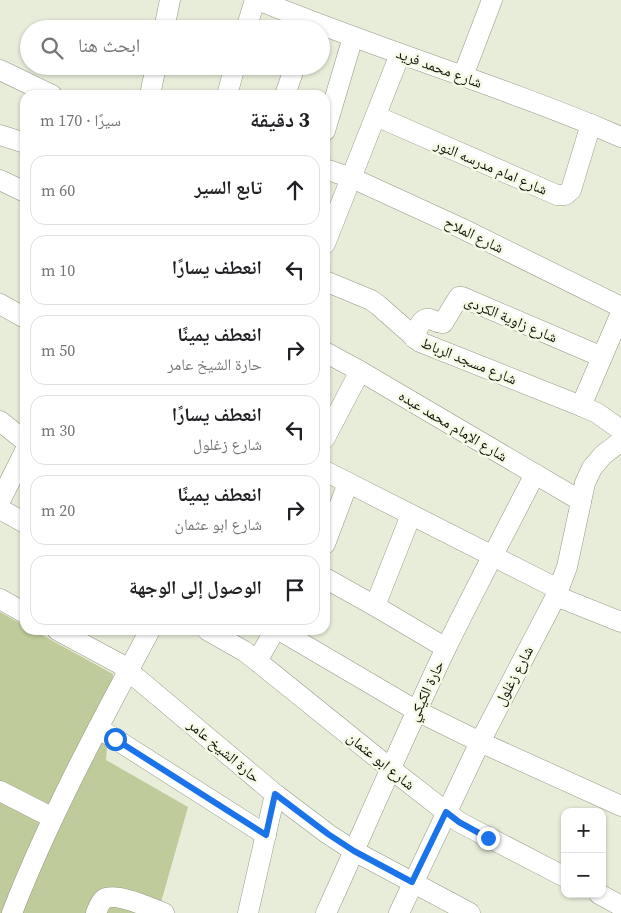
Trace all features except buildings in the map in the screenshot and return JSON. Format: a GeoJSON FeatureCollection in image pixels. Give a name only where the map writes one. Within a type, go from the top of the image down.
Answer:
{"type":"FeatureCollection","features":[{"type":"Feature","properties":{"kind":"street"},"geometry":{"type":"LineString","coordinates":[[166,20],[170,0]]}},
{"type":"Feature","properties":{"kind":"street"},"geometry":{"type":"LineString","coordinates":[[249,20],[256,0]]}},
{"type":"Feature","properties":{"kind":"street","name":"شارع محمد فريد"},"geometry":{"type":"LineString","coordinates":[[256,0],[298,20]]}},
{"type":"Feature","properties":{"kind":"street"},"geometry":{"type":"LineString","coordinates":[[463,76],[492,0]]}},
{"type":"Feature","properties":{"kind":"street","name":"شارع محمد فريد"},"geometry":{"type":"LineString","coordinates":[[330,31],[463,76],[621,137]]}},
{"type":"Feature","properties":{"kind":"street"},"geometry":{"type":"LineString","coordinates":[[330,114],[353,37]]}},
{"type":"Feature","properties":{"kind":"street"},"geometry":{"type":"LineString","coordinates":[[330,230],[400,54]]}},
{"type":"Feature","properties":{"kind":"street"},"geometry":{"type":"LineString","coordinates":[[0,70],[42,90]]}},
{"type":"Feature","properties":{"kind":"street"},"geometry":{"type":"LineString","coordinates":[[151,90],[154,75]]}},
{"type":"Feature","properties":{"kind":"street"},"geometry":{"type":"LineString","coordinates":[[228,90],[232,75]]}},
{"type":"Feature","properties":{"kind":"street"},"geometry":{"type":"LineString","coordinates":[[287,90],[292,75]]}},
{"type":"Feature","properties":{"kind":"street","name":"شارع امام مدرسه النور"},"geometry":{"type":"LineString","coordinates":[[376,116],[557,195],[565,195],[571,190],[591,124]]}},
{"type":"Feature","properties":{"kind":"street"},"geometry":{"type":"LineString","coordinates":[[0,135],[20,141]]}},
{"type":"Feature","properties":{"kind":"street","name":"شارع الملاح"},"geometry":{"type":"LineString","coordinates":[[330,171],[352,178],[461,228],[621,307]]}},
{"type":"Feature","properties":{"kind":"street"},"geometry":{"type":"LineString","coordinates":[[0,180],[20,190]]}},
{"type":"Feature","properties":{"kind":"street","name":"شارع مسجد الرباط"},"geometry":{"type":"LineString","coordinates":[[330,283],[378,305],[420,342],[597,413],[621,430]]}},
{"type":"Feature","properties":{"kind":"street","name":"شارع زاوية الكردى"},"geometry":{"type":"LineString","coordinates":[[414,338],[422,321],[429,319],[443,323],[459,297],[462,297],[602,357]]}},
{"type":"Feature","properties":{"kind":"street"},"geometry":{"type":"LineString","coordinates":[[0,304],[20,315]]}},
{"type":"Feature","properties":{"kind":"street"},"geometry":{"type":"LineString","coordinates":[[581,406],[621,313]]}},
{"type":"Feature","properties":{"kind":"street","name":"شارع الإمام محمد عبده"},"geometry":{"type":"LineString","coordinates":[[330,355],[360,370],[581,501]]}},
{"type":"Feature","properties":{"kind":"street"},"geometry":{"type":"LineString","coordinates":[[330,428],[360,370]]}},
{"type":"Feature","properties":{"kind":"street"},"geometry":{"type":"LineString","coordinates":[[0,422],[20,437]]}},
{"type":"Feature","properties":{"kind":"street","name":"شارع زغلول"},"geometry":{"type":"LineString","coordinates":[[399,913],[412,882],[480,742],[557,592],[566,566],[585,482],[592,468],[603,455],[621,443]]}},
{"type":"Feature","properties":{"kind":"street"},"geometry":{"type":"LineString","coordinates":[[0,501],[20,461]]}},
{"type":"Feature","properties":{"kind":"street"},"geometry":{"type":"LineString","coordinates":[[330,474],[492,556],[557,592],[621,622]]}},
{"type":"Feature","properties":{"kind":"street","name":"حارة الكيكي"},"geometry":{"type":"LineString","coordinates":[[326,913],[416,711],[492,556],[535,474]]}},
{"type":"Feature","properties":{"kind":"street"},"geometry":{"type":"LineString","coordinates":[[330,531],[348,483]]}},
{"type":"Feature","properties":{"kind":"street"},"geometry":{"type":"LineString","coordinates":[[0,509],[20,520]]}},
{"type":"Feature","properties":{"kind":"street"},"geometry":{"type":"LineString","coordinates":[[375,606],[411,515]]}},
{"type":"Feature","properties":{"kind":"street"},"geometry":{"type":"LineString","coordinates":[[330,581],[446,648]]}},
{"type":"Feature","properties":{"kind":"street"},"geometry":{"type":"LineString","coordinates":[[0,599],[20,610]]}},
{"type":"Feature","properties":{"kind":"street","name":"حارة الشيخ عامر"},"geometry":{"type":"LineString","coordinates":[[66,635],[128,670],[275,794],[328,834],[354,851],[470,913]]}},
{"type":"Feature","properties":{"kind":"street"},"geometry":{"type":"LineString","coordinates":[[12,913],[53,818],[147,635]]}},
{"type":"Feature","properties":{"kind":"street","name":"شارع ابو عثمان"},"geometry":{"type":"LineString","coordinates":[[217,635],[257,661],[459,822],[561,875]]}},
{"type":"Feature","properties":{"kind":"street"},"geometry":{"type":"LineString","coordinates":[[257,661],[272,635]]}},
{"type":"Feature","properties":{"kind":"street"},"geometry":{"type":"LineString","coordinates":[[287,635],[416,711],[621,806]]}},
{"type":"Feature","properties":{"kind":"street"},"geometry":{"type":"LineString","coordinates":[[98,728],[266,835]]}},
{"type":"Feature","properties":{"kind":"street"},"geometry":{"type":"LineString","coordinates":[[0,791],[53,818]]}},
{"type":"Feature","properties":{"kind":"street"},"geometry":{"type":"LineString","coordinates":[[248,913],[275,794]]}},
{"type":"Feature","properties":{"kind":"street"},"geometry":{"type":"LineString","coordinates":[[96,913],[98,906],[104,900],[113,897],[164,913]]}},
{"type":"Feature","properties":{"kind":"street"},"geometry":{"type":"LineString","coordinates":[[606,898],[621,906]]}},
{"type":"Feature","properties":{"kind":"green space"},"geometry":{"type":"Polygon","coordinates":[[[0,612],[20,623],[20,635],[42,635],[113,674],[106,760],[188,807],[158,913],[0,913],[0,612]]]}},
{"type":"Feature","properties":{"kind":"route"},"geometry":{"type":"LineString","coordinates":[[115,739],[266,835],[275,794],[354,851],[412,882],[446,812],[459,822],[488,838]]}}]}
